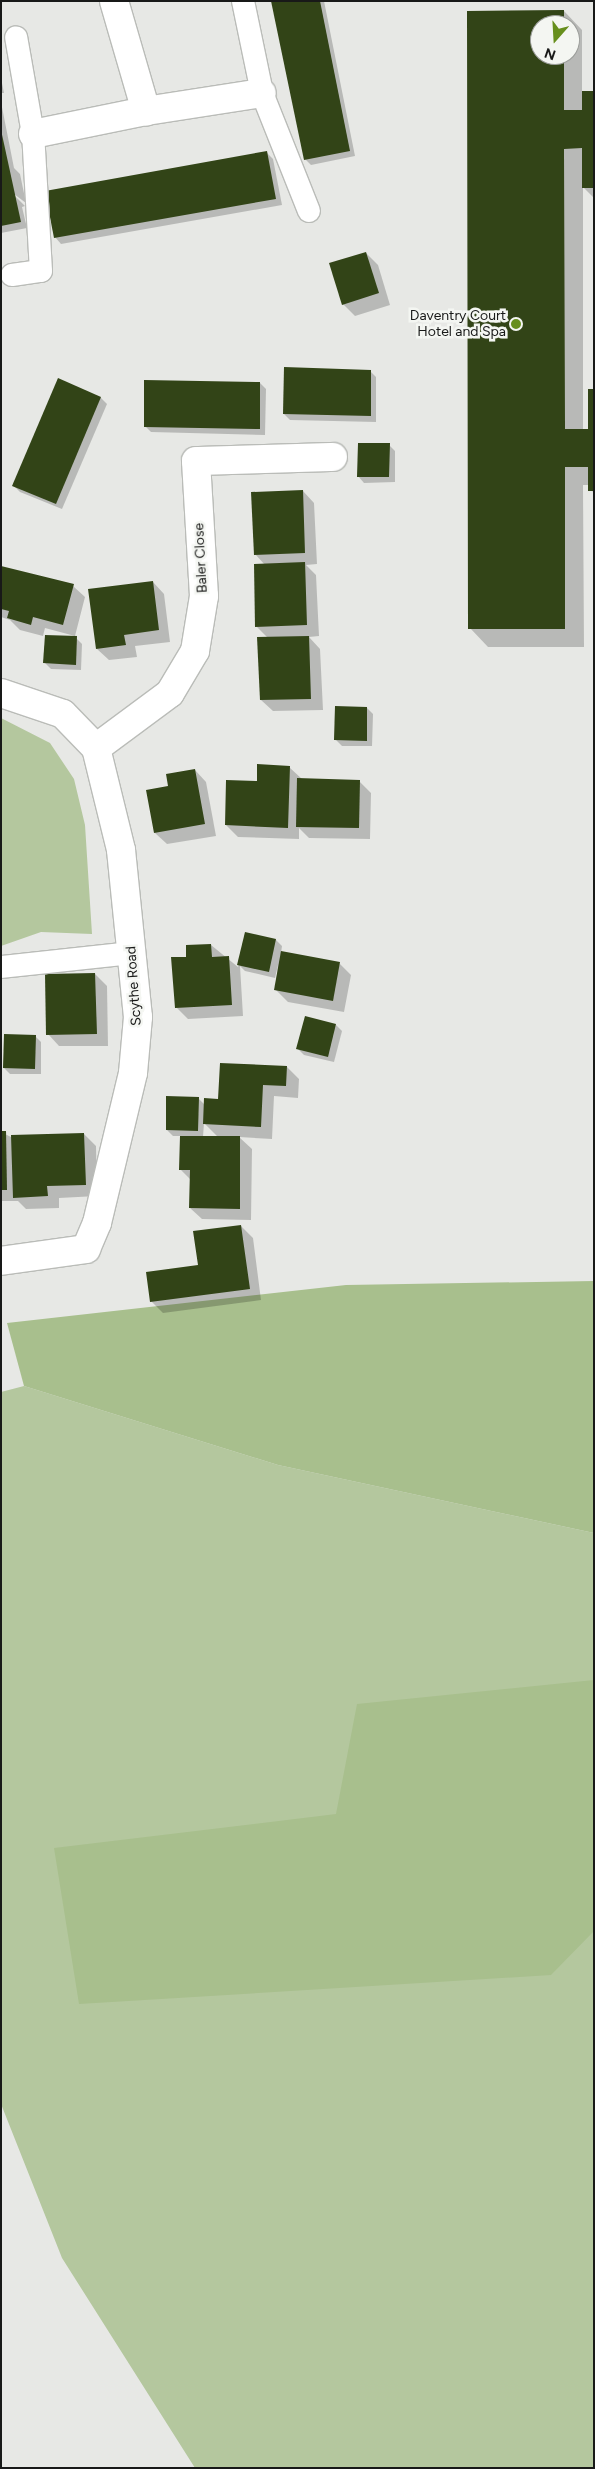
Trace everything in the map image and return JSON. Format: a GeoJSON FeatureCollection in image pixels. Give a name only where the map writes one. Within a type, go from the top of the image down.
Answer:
{"type":"FeatureCollection","features":[{"type":"Feature","properties":{"kind":"street"},"geometry":{"type":"LineString","coordinates":[[114,1],[146,111]]}},
{"type":"Feature","properties":{"kind":"street"},"geometry":{"type":"LineString","coordinates":[[33,134],[146,111],[262,92]]}},
{"type":"Feature","properties":{"kind":"street","name":"Baler Close"},"geometry":{"type":"LineString","coordinates":[[96,748],[170,693],[195,651],[204,596],[196,461],[333,457]]}},
{"type":"Feature","properties":{"kind":"street"},"geometry":{"type":"LineString","coordinates":[[1,693],[63,714],[96,748]]}},
{"type":"Feature","properties":{"kind":"street","name":"Scythe Road"},"geometry":{"type":"LineString","coordinates":[[1,1261],[86,1249],[93,1232],[133,1073],[138,1018],[121,850],[96,748]]}},
{"type":"Feature","properties":{"kind":"lane"},"geometry":{"type":"LineString","coordinates":[[243,1],[262,92],[309,211]]}},
{"type":"Feature","properties":{"kind":"lane"},"geometry":{"type":"LineString","coordinates":[[12,275],[41,271],[33,134],[16,38]]}},
{"type":"Feature","properties":{"kind":"lane"},"geometry":{"type":"LineString","coordinates":[[1,967],[132,953]]}},
{"type":"Feature","properties":{"kind":"green space"},"geometry":{"type":"Polygon","coordinates":[[[1,718],[50,743],[74,779],[85,825],[92,934],[41,932],[1,946],[1,718]]]}},
{"type":"Feature","properties":{"kind":"green space"},"geometry":{"type":"Polygon","coordinates":[[[594,1281],[594,1533],[278,1465],[24,1386],[7,1323],[346,1285],[594,1281]]]}},
{"type":"Feature","properties":{"kind":"green space"},"geometry":{"type":"Polygon","coordinates":[[[24,1386],[278,1465],[594,1533],[594,2468],[195,2468],[62,2258],[1,2104],[1,1392],[24,1386]]]}},
{"type":"Feature","properties":{"kind":"green space"},"geometry":{"type":"Polygon","coordinates":[[[594,1680],[594,1931],[551,1975],[79,2004],[54,1848],[336,1814],[357,1704],[594,1680]]]}},
{"type":"Feature","properties":{"kind":"building"},"geometry":{"type":"Polygon","coordinates":[[[271,1],[320,1],[350,151],[304,160],[271,1]]]}},
{"type":"Feature","properties":{"kind":"building","name":"Daventry Court Hotel and Spa"},"geometry":{"type":"Polygon","coordinates":[[[564,10],[564,15],[530,15],[530,65],[564,65],[564,110],[582,110],[582,91],[594,91],[594,188],[582,188],[582,148],[564,149],[565,429],[588,429],[588,389],[594,389],[594,491],[588,491],[588,467],[565,467],[565,629],[468,629],[467,11],[564,10]]]}},
{"type":"Feature","properties":{"kind":"building"},"geometry":{"type":"Polygon","coordinates":[[[1,130],[21,222],[1,226],[1,130]]]}},
{"type":"Feature","properties":{"kind":"building"},"geometry":{"type":"Polygon","coordinates":[[[267,151],[276,199],[54,238],[45,191],[267,151]]]}},
{"type":"Feature","properties":{"kind":"building"},"geometry":{"type":"Polygon","coordinates":[[[366,252],[379,293],[342,305],[329,263],[366,252]]]}},
{"type":"Feature","properties":{"kind":"building"},"geometry":{"type":"Polygon","coordinates":[[[284,367],[371,370],[371,416],[283,414],[284,367]]]}},
{"type":"Feature","properties":{"kind":"building"},"geometry":{"type":"Polygon","coordinates":[[[58,378],[101,397],[56,504],[12,486],[58,378]]]}},
{"type":"Feature","properties":{"kind":"building"},"geometry":{"type":"Polygon","coordinates":[[[144,380],[260,382],[260,429],[144,427],[144,380]]]}},
{"type":"Feature","properties":{"kind":"building"},"geometry":{"type":"Polygon","coordinates":[[[358,443],[390,443],[389,477],[357,477],[358,443]]]}},
{"type":"Feature","properties":{"kind":"building"},"geometry":{"type":"Polygon","coordinates":[[[303,490],[305,553],[254,555],[251,492],[303,490]]]}},
{"type":"Feature","properties":{"kind":"building"},"geometry":{"type":"Polygon","coordinates":[[[305,562],[307,625],[255,627],[254,564],[305,562]]]}},
{"type":"Feature","properties":{"kind":"building"},"geometry":{"type":"Polygon","coordinates":[[[1,566],[74,584],[63,625],[33,617],[31,625],[7,618],[9,611],[1,609],[1,566]]]}},
{"type":"Feature","properties":{"kind":"building"},"geometry":{"type":"Polygon","coordinates":[[[153,581],[159,630],[124,635],[126,645],[96,649],[88,589],[153,581]]]}},
{"type":"Feature","properties":{"kind":"building"},"geometry":{"type":"Polygon","coordinates":[[[45,635],[77,636],[76,665],[43,663],[45,635]]]}},
{"type":"Feature","properties":{"kind":"building"},"geometry":{"type":"Polygon","coordinates":[[[309,636],[311,699],[260,700],[257,637],[309,636]]]}},
{"type":"Feature","properties":{"kind":"building"},"geometry":{"type":"Polygon","coordinates":[[[335,706],[367,707],[367,741],[334,740],[335,706]]]}},
{"type":"Feature","properties":{"kind":"building"},"geometry":{"type":"Polygon","coordinates":[[[257,764],[290,766],[288,828],[225,825],[226,780],[257,781],[257,764]]]}},
{"type":"Feature","properties":{"kind":"building"},"geometry":{"type":"Polygon","coordinates":[[[195,769],[205,824],[154,833],[146,790],[168,786],[166,774],[195,769]]]}},
{"type":"Feature","properties":{"kind":"building"},"geometry":{"type":"Polygon","coordinates":[[[297,778],[360,780],[359,828],[296,827],[297,778]]]}},
{"type":"Feature","properties":{"kind":"building"},"geometry":{"type":"Polygon","coordinates":[[[245,932],[276,939],[269,972],[237,965],[245,932]]]}},
{"type":"Feature","properties":{"kind":"building"},"geometry":{"type":"Polygon","coordinates":[[[211,944],[212,957],[229,956],[232,1005],[175,1008],[171,957],[186,957],[186,945],[211,944]]]}},
{"type":"Feature","properties":{"kind":"building"},"geometry":{"type":"Polygon","coordinates":[[[281,951],[340,962],[333,1001],[274,990],[281,951]]]}},
{"type":"Feature","properties":{"kind":"building"},"geometry":{"type":"Polygon","coordinates":[[[95,973],[97,1034],[46,1035],[45,974],[95,973]]]}},
{"type":"Feature","properties":{"kind":"building"},"geometry":{"type":"Polygon","coordinates":[[[305,1016],[336,1024],[328,1057],[296,1049],[305,1016]]]}},
{"type":"Feature","properties":{"kind":"building"},"geometry":{"type":"Polygon","coordinates":[[[4,1034],[36,1035],[35,1069],[3,1068],[4,1034]]]}},
{"type":"Feature","properties":{"kind":"building"},"geometry":{"type":"Polygon","coordinates":[[[220,1063],[287,1066],[286,1086],[263,1085],[261,1127],[203,1124],[204,1098],[218,1099],[220,1063]]]}},
{"type":"Feature","properties":{"kind":"building"},"geometry":{"type":"Polygon","coordinates":[[[166,1096],[199,1097],[198,1131],[166,1130],[166,1096]]]}},
{"type":"Feature","properties":{"kind":"building"},"geometry":{"type":"Polygon","coordinates":[[[1,1131],[6,1131],[7,1190],[1,1190],[1,1131]]]}},
{"type":"Feature","properties":{"kind":"building"},"geometry":{"type":"Polygon","coordinates":[[[84,1133],[86,1185],[47,1186],[48,1196],[13,1198],[11,1135],[84,1133]]]}},
{"type":"Feature","properties":{"kind":"building"},"geometry":{"type":"Polygon","coordinates":[[[180,1136],[240,1136],[240,1209],[189,1208],[190,1170],[179,1170],[180,1136]]]}},
{"type":"Feature","properties":{"kind":"building"},"geometry":{"type":"Polygon","coordinates":[[[241,1225],[250,1289],[150,1302],[146,1272],[198,1265],[193,1231],[241,1225]]]}},
{"type":"Feature","properties":{"kind":"place","name":"Daventry Court Hotel and Spa"},"geometry":{"type":"Point","coordinates":[516,324]}}]}
